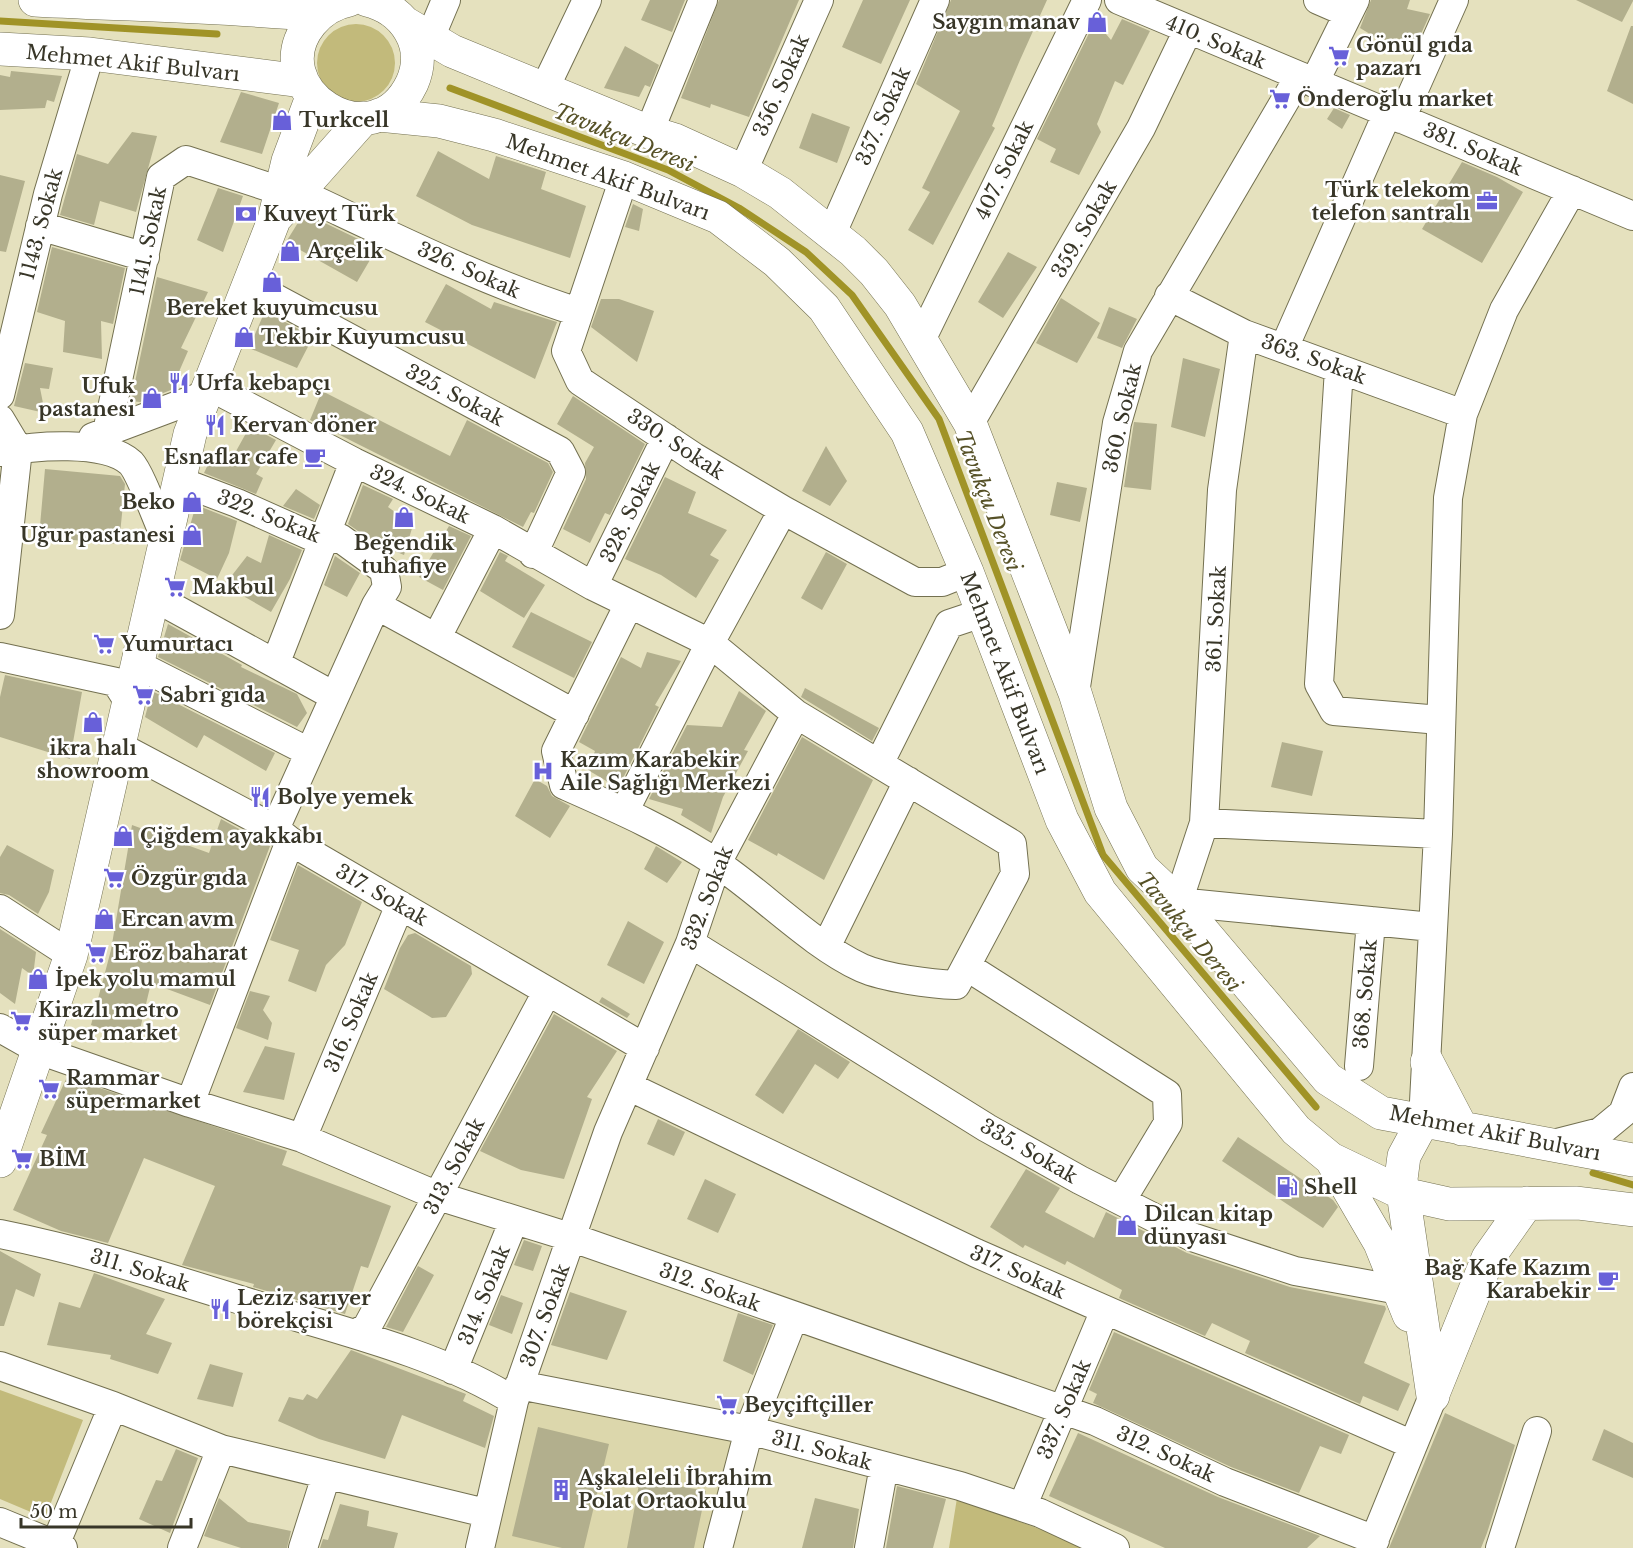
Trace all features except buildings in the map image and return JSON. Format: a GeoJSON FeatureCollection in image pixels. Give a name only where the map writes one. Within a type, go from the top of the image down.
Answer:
{"type":"FeatureCollection","features":[{"type":"Feature","properties":{"kind":"main road"},"geometry":{"type":"LineString","coordinates":[[35,0],[199,4],[257,9],[332,5]]}},
{"type":"Feature","properties":{"kind":"main road"},"geometry":{"type":"LineString","coordinates":[[0,1161],[71,955],[117,745],[190,434],[284,201],[288,161],[307,89],[298,63],[300,45],[306,29],[332,5]]}},
{"type":"Feature","properties":{"kind":"main road"},"geometry":{"type":"LineString","coordinates":[[284,201],[372,116],[395,105],[408,92],[415,75],[418,57],[414,39],[398,15]]}},
{"type":"Feature","properties":{"kind":"main road","name":"Mehmet Akif Bulvarı"},"geometry":{"type":"LineString","coordinates":[[398,15],[452,51],[649,132],[675,140],[743,171],[780,193],[832,233],[874,272],[900,305],[970,423],[1075,693],[1111,808],[1142,868],[1178,902],[1328,1079],[1381,1113],[1633,1160]]}},
{"type":"Feature","properties":{"kind":"main road","name":"Mehmet Akif Bulvarı"},"geometry":{"type":"LineString","coordinates":[[0,49],[90,54],[307,89],[327,110],[336,114],[439,121],[494,135],[624,178],[718,217],[777,262],[824,308],[907,432],[967,572],[1062,820],[1100,892],[1296,1130],[1331,1159],[1404,1194],[1449,1204],[1577,1203],[1633,1210]]}},
{"type":"Feature","properties":{"kind":"main road"},"geometry":{"type":"LineString","coordinates":[[1427,1062],[1462,1129]]}},
{"type":"Feature","properties":{"kind":"main road"},"geometry":{"type":"LineString","coordinates":[[1423,1121],[1404,1156],[1401,1179],[1433,1395]]}},
{"type":"Feature","properties":{"kind":"main road"},"geometry":{"type":"LineString","coordinates":[[1331,1159],[1380,1243],[1419,1337],[1433,1395]]}},
{"type":"Feature","properties":{"kind":"main road"},"geometry":{"type":"LineString","coordinates":[[1433,1395],[1488,1258],[1527,1203]]}},
{"type":"Feature","properties":{"kind":"street"},"geometry":{"type":"LineString","coordinates":[[398,15],[446,0]]}},
{"type":"Feature","properties":{"kind":"street"},"geometry":{"type":"LineString","coordinates":[[544,90],[587,0]]}},
{"type":"Feature","properties":{"kind":"street"},"geometry":{"type":"LineString","coordinates":[[649,132],[703,0]]}},
{"type":"Feature","properties":{"kind":"street","name":"356. Sokak"},"geometry":{"type":"LineString","coordinates":[[743,171],[819,0]]}},
{"type":"Feature","properties":{"kind":"street","name":"357. Sokak"},"geometry":{"type":"LineString","coordinates":[[832,233],[935,0]]}},
{"type":"Feature","properties":{"kind":"street","name":"407. Sokak"},"geometry":{"type":"LineString","coordinates":[[921,340],[1087,0]]}},
{"type":"Feature","properties":{"kind":"street","name":"410. Sokak"},"geometry":{"type":"LineString","coordinates":[[1119,0],[1307,80]]}},
{"type":"Feature","properties":{"kind":"street"},"geometry":{"type":"LineString","coordinates":[[1318,0],[1352,7]]}},
{"type":"Feature","properties":{"kind":"street"},"geometry":{"type":"LineString","coordinates":[[1284,348],[1394,116],[1454,0]]}},
{"type":"Feature","properties":{"kind":"street","name":"360. Sokak"},"geometry":{"type":"LineString","coordinates":[[1075,693],[1117,423],[1138,351],[1169,296],[1352,7]]}},
{"type":"Feature","properties":{"kind":"street","name":"359. Sokak"},"geometry":{"type":"LineString","coordinates":[[970,423],[1141,128],[1188,30]]}},
{"type":"Feature","properties":{"kind":"street","name":"1143. Sokak"},"geometry":{"type":"LineString","coordinates":[[0,395],[40,226],[90,54]]}},
{"type":"Feature","properties":{"kind":"street","name":"381. Sokak"},"geometry":{"type":"LineString","coordinates":[[1307,80],[1633,216]]}},
{"type":"Feature","properties":{"kind":"street","name":"1141. Sokak"},"geometry":{"type":"LineString","coordinates":[[107,432],[161,177],[186,160],[284,201]]}},
{"type":"Feature","properties":{"kind":"street","name":"330. Sokak"},"geometry":{"type":"LineString","coordinates":[[624,178],[566,351],[580,381],[666,438],[783,510],[915,582],[942,582],[967,572]]}},
{"type":"Feature","properties":{"kind":"street"},"geometry":{"type":"LineString","coordinates":[[1423,1121],[1438,834],[1448,498],[1463,414],[1504,310],[1572,190]]}},
{"type":"Feature","properties":{"kind":"street","name":"326. Sokak"},"geometry":{"type":"LineString","coordinates":[[284,201],[528,296],[578,312]]}},
{"type":"Feature","properties":{"kind":"street"},"geometry":{"type":"LineString","coordinates":[[40,226],[145,257]]}},
{"type":"Feature","properties":{"kind":"street","name":"325. Sokak"},"geometry":{"type":"LineString","coordinates":[[249,284],[560,451],[571,472],[533,554]]}},
{"type":"Feature","properties":{"kind":"street","name":"363. Sokak"},"geometry":{"type":"LineString","coordinates":[[1169,296],[1244,334],[1463,414]]}},
{"type":"Feature","properties":{"kind":"street","name":"361. Sokak"},"geometry":{"type":"LineString","coordinates":[[1178,902],[1204,823],[1222,490],[1244,334]]}},
{"type":"Feature","properties":{"kind":"street"},"geometry":{"type":"LineString","coordinates":[[1339,369],[1318,684],[1334,711],[1440,720]]}},
{"type":"Feature","properties":{"kind":"street"},"geometry":{"type":"LineString","coordinates":[[68,447],[207,391]]}},
{"type":"Feature","properties":{"kind":"street","name":"324. Sokak"},"geometry":{"type":"LineString","coordinates":[[207,391],[493,529],[533,554],[593,586],[710,643],[796,714],[1012,844],[1015,874],[966,966]]}},
{"type":"Feature","properties":{"kind":"street"},"geometry":{"type":"LineString","coordinates":[[0,419],[9,450],[0,615]]}},
{"type":"Feature","properties":{"kind":"street","name":"328. Sokak"},"geometry":{"type":"LineString","coordinates":[[593,586],[666,438]]}},
{"type":"Feature","properties":{"kind":"street"},"geometry":{"type":"LineString","coordinates":[[9,450],[68,447],[114,451],[132,465],[166,539]]}},
{"type":"Feature","properties":{"kind":"street"},"geometry":{"type":"LineString","coordinates":[[276,662],[354,462]]}},
{"type":"Feature","properties":{"kind":"street","name":"322. Sokak"},"geometry":{"type":"LineString","coordinates":[[179,481],[237,503],[322,541],[340,538],[384,570],[387,587],[376,605],[309,752],[283,835],[190,1103]]}},
{"type":"Feature","properties":{"kind":"street"},"geometry":{"type":"LineString","coordinates":[[624,812],[710,643],[783,510]]}},
{"type":"Feature","properties":{"kind":"street"},"geometry":{"type":"LineString","coordinates":[[437,637],[493,529]]}},
{"type":"Feature","properties":{"kind":"street"},"geometry":{"type":"LineString","coordinates":[[152,596],[276,662],[334,696]]}},
{"type":"Feature","properties":{"kind":"street"},"geometry":{"type":"LineString","coordinates":[[629,604],[556,752],[564,785],[624,812],[717,863],[827,945],[863,968],[931,984],[956,985],[966,966],[1167,1094],[1168,1123],[1121,1201]]}},
{"type":"Feature","properties":{"kind":"street"},"geometry":{"type":"LineString","coordinates":[[376,605],[575,714]]}},
{"type":"Feature","properties":{"kind":"street"},"geometry":{"type":"LineString","coordinates":[[879,764],[949,624],[982,613]]}},
{"type":"Feature","properties":{"kind":"street"},"geometry":{"type":"LineString","coordinates":[[0,657],[116,682],[128,701]]}},
{"type":"Feature","properties":{"kind":"street"},"geometry":{"type":"LineString","coordinates":[[136,664],[309,752]]}},
{"type":"Feature","properties":{"kind":"street","name":"332. Sokak"},"geometry":{"type":"LineString","coordinates":[[628,1086],[690,943],[717,863],[796,714]]}},
{"type":"Feature","properties":{"kind":"street","name":"317. Sokak"},"geometry":{"type":"LineString","coordinates":[[117,745],[283,835],[645,1048]]}},
{"type":"Feature","properties":{"kind":"street"},"geometry":{"type":"LineString","coordinates":[[827,945],[908,781]]}},
{"type":"Feature","properties":{"kind":"street"},"geometry":{"type":"LineString","coordinates":[[1204,823],[1438,834]]}},
{"type":"Feature","properties":{"kind":"street"},"geometry":{"type":"LineString","coordinates":[[1178,902],[1432,927]]}},
{"type":"Feature","properties":{"kind":"street","name":"316. Sokak"},"geometry":{"type":"LineString","coordinates":[[302,1138],[400,905]]}},
{"type":"Feature","properties":{"kind":"street"},"geometry":{"type":"LineString","coordinates":[[0,909],[71,955]]}},
{"type":"Feature","properties":{"kind":"street","name":"368. Sokak"},"geometry":{"type":"LineString","coordinates":[[1359,1066],[1371,921]]}},
{"type":"Feature","properties":{"kind":"street","name":"335. Sokak"},"geometry":{"type":"LineString","coordinates":[[690,943],[987,1128],[1192,1237],[1295,1271],[1399,1290]]}},
{"type":"Feature","properties":{"kind":"street","name":"313. Sokak"},"geometry":{"type":"LineString","coordinates":[[355,1334],[367,1327],[547,992]]}},
{"type":"Feature","properties":{"kind":"street","name":"312. Sokak"},"geometry":{"type":"LineString","coordinates":[[0,1028],[39,1050],[190,1103],[302,1138],[438,1196],[573,1238],[1095,1421],[1225,1482],[1373,1544]]}},
{"type":"Feature","properties":{"kind":"street","name":"317. Sokak"},"geometry":{"type":"LineString","coordinates":[[628,1086],[976,1253],[1413,1445]]}},
{"type":"Feature","properties":{"kind":"street","name":"307. Sokak"},"geometry":{"type":"LineString","coordinates":[[480,1548],[486,1513],[517,1393],[573,1238],[608,1132],[628,1086]]}},
{"type":"Feature","properties":{"kind":"street"},"geometry":{"type":"LineString","coordinates":[[1553,1144],[1600,1132],[1623,1113],[1633,1087]]}},
{"type":"Feature","properties":{"kind":"street","name":"314. Sokak"},"geometry":{"type":"LineString","coordinates":[[453,1370],[514,1220]]}},
{"type":"Feature","properties":{"kind":"street","name":"311. Sokak"},"geometry":{"type":"LineString","coordinates":[[0,1234],[63,1246],[355,1334],[517,1393],[749,1430],[960,1486],[1022,1507],[1115,1548]]}},
{"type":"Feature","properties":{"kind":"street","name":"337. Sokak"},"geometry":{"type":"LineString","coordinates":[[1022,1507],[1105,1310]]}},
{"type":"Feature","properties":{"kind":"street"},"geometry":{"type":"LineString","coordinates":[[718,1548],[749,1430],[794,1316]]}},
{"type":"Feature","properties":{"kind":"street"},"geometry":{"type":"LineString","coordinates":[[0,1366],[113,1406],[221,1449],[486,1513]]}},
{"type":"Feature","properties":{"kind":"street"},"geometry":{"type":"LineString","coordinates":[[1373,1544],[1433,1395]]}},
{"type":"Feature","properties":{"kind":"street"},"geometry":{"type":"LineString","coordinates":[[0,1522],[59,1546],[113,1406]]}},
{"type":"Feature","properties":{"kind":"street"},"geometry":{"type":"LineString","coordinates":[[1500,1548],[1537,1431]]}},
{"type":"Feature","properties":{"kind":"street"},"geometry":{"type":"LineString","coordinates":[[182,1548],[221,1449]]}},
{"type":"Feature","properties":{"kind":"street"},"geometry":{"type":"LineString","coordinates":[[869,1548],[885,1466]]}},
{"type":"Feature","properties":{"kind":"street"},"geometry":{"type":"LineString","coordinates":[[303,1548],[326,1476]]}},
{"type":"Feature","properties":{"kind":"shaded area"},"geometry":{"type":"Polygon","coordinates":[[[348,24],[364,24],[378,30],[389,41],[395,55],[395,71],[389,85],[378,96],[364,102],[348,102],[334,96],[323,85],[317,71],[317,55],[323,41],[334,30],[348,24]]]}},
{"type":"Feature","properties":{"kind":"shaded area"},"geometry":{"type":"Polygon","coordinates":[[[0,1390],[83,1420],[45,1518],[0,1499],[0,1390]]]}},
{"type":"Feature","properties":{"kind":"shaded area"},"geometry":{"type":"Polygon","coordinates":[[[524,1396],[739,1439],[709,1548],[491,1548],[524,1396]]]}},
{"type":"Feature","properties":{"kind":"shaded area"},"geometry":{"type":"Polygon","coordinates":[[[957,1498],[1090,1548],[949,1548],[957,1498]]]}},
{"type":"Feature","properties":{"kind":"waterway","name":"Tavukçu Deresi"},"geometry":{"type":"LineString","coordinates":[[0,21],[217,34]]}},
{"type":"Feature","properties":{"kind":"waterway","name":"Tavukçu Deresi"},"geometry":{"type":"LineString","coordinates":[[450,88],[668,170],[739,208],[806,252],[852,295],[939,419],[1103,855],[1316,1107]]}},
{"type":"Feature","properties":{"kind":"waterway","name":"Tavukçu Deresi"},"geometry":{"type":"LineString","coordinates":[[1593,1173],[1633,1185]]}},
{"type":"Feature","properties":{"kind":"place","name":"Saygın manav"},"geometry":{"type":"Point","coordinates":[1097,22]}},
{"type":"Feature","properties":{"kind":"place","name":"Gönül gıda pazarı"},"geometry":{"type":"Point","coordinates":[1339,56]}},
{"type":"Feature","properties":{"kind":"place","name":"Önderoğlu market"},"geometry":{"type":"Point","coordinates":[1280,99]}},
{"type":"Feature","properties":{"kind":"place","name":"Turkcell"},"geometry":{"type":"Point","coordinates":[282,120]}},
{"type":"Feature","properties":{"kind":"place","name":"Türk telekom telefon santralı"},"geometry":{"type":"Point","coordinates":[1487,201]}},
{"type":"Feature","properties":{"kind":"place","name":"Kuveyt Türk"},"geometry":{"type":"Point","coordinates":[246,214]}},
{"type":"Feature","properties":{"kind":"place","name":"Arçelik"},"geometry":{"type":"Point","coordinates":[290,251]}},
{"type":"Feature","properties":{"kind":"place","name":"Bereket kuyumcusu"},"geometry":{"type":"Point","coordinates":[272,282]}},
{"type":"Feature","properties":{"kind":"place","name":"Tekbir Kuyumcusu"},"geometry":{"type":"Point","coordinates":[244,337]}},
{"type":"Feature","properties":{"kind":"place","name":"Urfa kebapçı"},"geometry":{"type":"Point","coordinates":[179,383]}},
{"type":"Feature","properties":{"kind":"place","name":"Ufuk pastanesi"},"geometry":{"type":"Point","coordinates":[152,398]}},
{"type":"Feature","properties":{"kind":"place","name":"Kervan döner"},"geometry":{"type":"Point","coordinates":[215,425]}},
{"type":"Feature","properties":{"kind":"place","name":"Esnaflar cafe"},"geometry":{"type":"Point","coordinates":[315,457]}},
{"type":"Feature","properties":{"kind":"place","name":"Beko"},"geometry":{"type":"Point","coordinates":[192,502]}},
{"type":"Feature","properties":{"kind":"place","name":"Beğendik tuhafiye"},"geometry":{"type":"Point","coordinates":[404,517]}},
{"type":"Feature","properties":{"kind":"place","name":"Uğur pastanesi"},"geometry":{"type":"Point","coordinates":[192,535]}},
{"type":"Feature","properties":{"kind":"place","name":"Makbul"},"geometry":{"type":"Point","coordinates":[175,587]}},
{"type":"Feature","properties":{"kind":"place","name":"Yumurtacı"},"geometry":{"type":"Point","coordinates":[104,644]}},
{"type":"Feature","properties":{"kind":"place","name":"Sabri gıda"},"geometry":{"type":"Point","coordinates":[143,695]}},
{"type":"Feature","properties":{"kind":"place","name":"ikra halı showroom"},"geometry":{"type":"Point","coordinates":[93,722]}},
{"type":"Feature","properties":{"kind":"place","name":"Kazım Karabekir Aile Sağlığı Merkezi"},"geometry":{"type":"Point","coordinates":[543,771]}},
{"type":"Feature","properties":{"kind":"place","name":"Bolye yemek"},"geometry":{"type":"Point","coordinates":[260,797]}},
{"type":"Feature","properties":{"kind":"place","name":"Çiğdem ayakkabı"},"geometry":{"type":"Point","coordinates":[123,836]}},
{"type":"Feature","properties":{"kind":"place","name":"Özgür gıda"},"geometry":{"type":"Point","coordinates":[114,878]}},
{"type":"Feature","properties":{"kind":"place","name":"Ercan avm"},"geometry":{"type":"Point","coordinates":[104,919]}},
{"type":"Feature","properties":{"kind":"place","name":"Eröz baharat"},"geometry":{"type":"Point","coordinates":[96,953]}},
{"type":"Feature","properties":{"kind":"place","name":"İpek yolu mamul"},"geometry":{"type":"Point","coordinates":[38,979]}},
{"type":"Feature","properties":{"kind":"place","name":"Kirazlı metro süper market"},"geometry":{"type":"Point","coordinates":[21,1021]}},
{"type":"Feature","properties":{"kind":"place","name":"Rammar süpermarket"},"geometry":{"type":"Point","coordinates":[49,1089]}},
{"type":"Feature","properties":{"kind":"place","name":"BİM"},"geometry":{"type":"Point","coordinates":[22,1159]}},
{"type":"Feature","properties":{"kind":"place","name":"Shell"},"geometry":{"type":"Point","coordinates":[1287,1187]}},
{"type":"Feature","properties":{"kind":"place","name":"Dilcan kitap dünyası"},"geometry":{"type":"Point","coordinates":[1127,1225]}},
{"type":"Feature","properties":{"kind":"place","name":"Bağ Kafe Kazım Karabekir"},"geometry":{"type":"Point","coordinates":[1608,1280]}},
{"type":"Feature","properties":{"kind":"place","name":"Leziz sarıyer börekçisi"},"geometry":{"type":"Point","coordinates":[220,1309]}},
{"type":"Feature","properties":{"kind":"place","name":"Beyçiftçiller"},"geometry":{"type":"Point","coordinates":[727,1405]}},
{"type":"Feature","properties":{"kind":"place","name":"Aşkaleleli İbrahim Polat Ortaokulu"},"geometry":{"type":"Point","coordinates":[561,1490]}}]}
